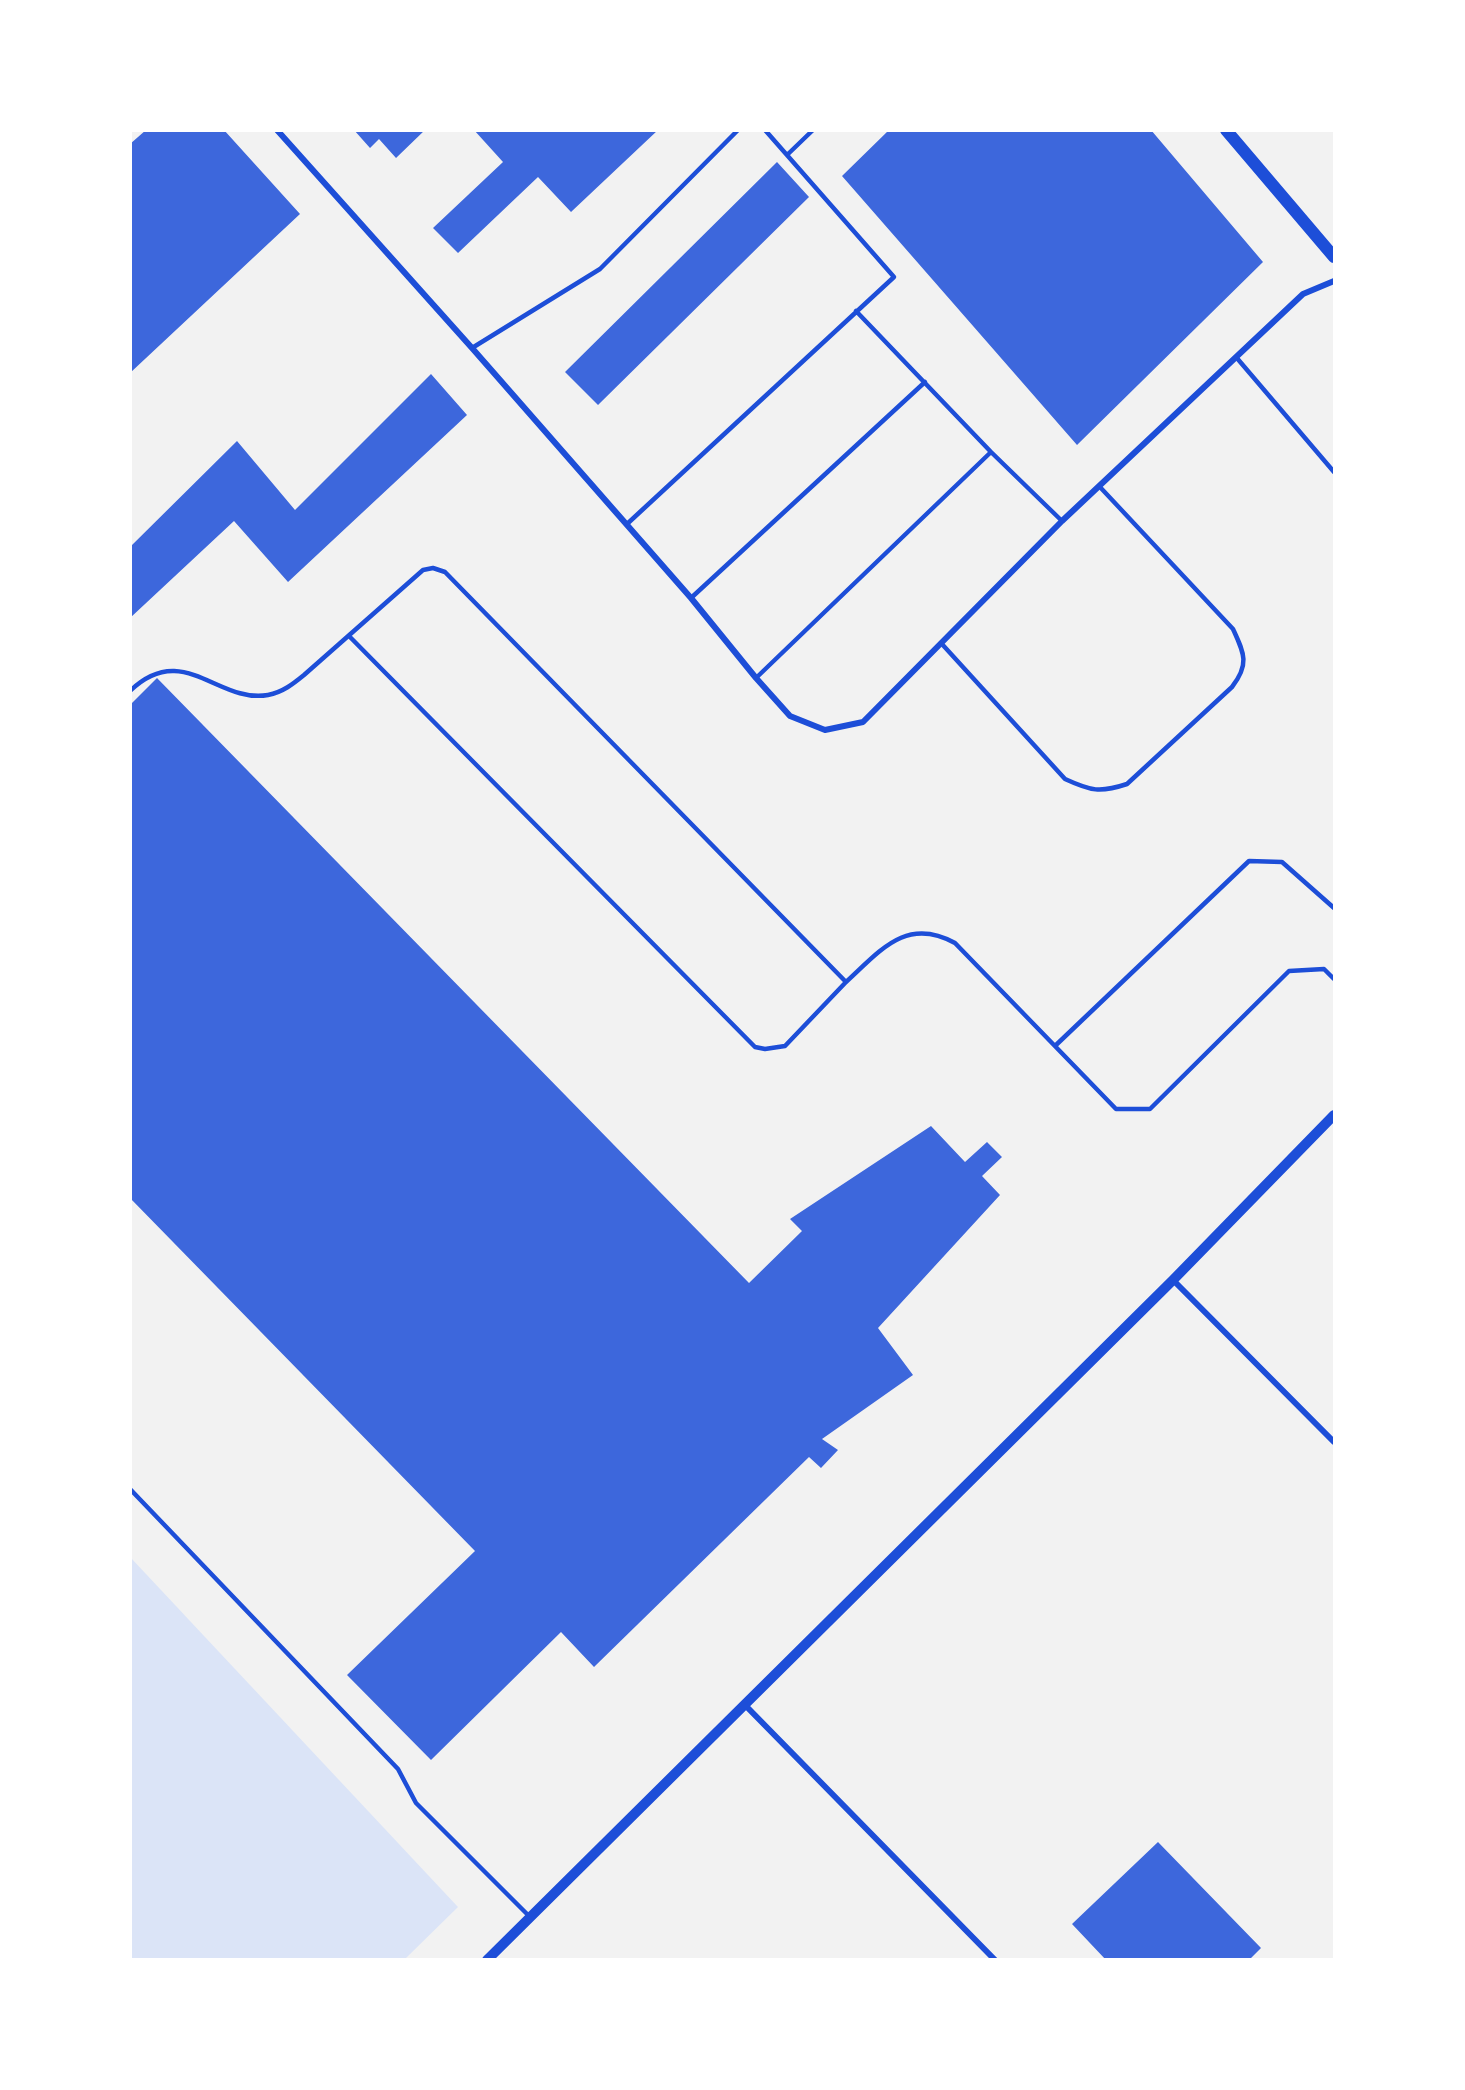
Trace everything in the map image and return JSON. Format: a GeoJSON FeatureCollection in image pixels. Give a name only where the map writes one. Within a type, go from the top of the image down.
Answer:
{"type":"FeatureCollection","features":[{"type":"Feature","properties":{"kind":"main road"},"geometry":{"type":"LineString","coordinates":[[1226,130],[1335,257]]}},
{"type":"Feature","properties":{"kind":"street"},"geometry":{"type":"LineString","coordinates":[[277,130],[627,524],[790,716],[825,730],[863,722],[1062,521],[1303,294],[1335,282]]}},
{"type":"Feature","properties":{"kind":"street"},"geometry":{"type":"LineString","coordinates":[[487,1959],[1173,1280],[1335,1115]]}},
{"type":"Feature","properties":{"kind":"street"},"geometry":{"type":"LineString","coordinates":[[1173,1280],[1335,1442]]}},
{"type":"Feature","properties":{"kind":"street"},"geometry":{"type":"LineString","coordinates":[[744,1704],[995,1959]]}},
{"type":"Feature","properties":{"kind":"lane"},"geometry":{"type":"LineString","coordinates":[[472,348],[600,269],[738,130]]}},
{"type":"Feature","properties":{"kind":"lane"},"geometry":{"type":"LineString","coordinates":[[627,524],[894,277],[765,130]]}},
{"type":"Feature","properties":{"kind":"lane"},"geometry":{"type":"LineString","coordinates":[[787,155],[813,130]]}},
{"type":"Feature","properties":{"kind":"lane"},"geometry":{"type":"LineString","coordinates":[[856,311],[991,452],[1062,521]]}},
{"type":"Feature","properties":{"kind":"lane"},"geometry":{"type":"LineString","coordinates":[[1236,357],[1335,472]]}},
{"type":"Feature","properties":{"kind":"lane"},"geometry":{"type":"LineString","coordinates":[[691,598],[925,382]]}},
{"type":"Feature","properties":{"kind":"lane"},"geometry":{"type":"LineString","coordinates":[[756,678],[991,452]]}},
{"type":"Feature","properties":{"kind":"lane"},"geometry":{"type":"LineString","coordinates":[[941,643],[1065,779],[1088,789],[1110,789],[1127,784],[1232,687],[1242,673],[1244,654],[1233,629],[1099,486]]}},
{"type":"Feature","properties":{"kind":"lane"},"geometry":{"type":"LineString","coordinates":[[130,691],[159,672],[184,672],[249,695],[268,695],[287,688],[423,570],[433,568],[445,572],[846,982]]}},
{"type":"Feature","properties":{"kind":"lane"},"geometry":{"type":"LineString","coordinates":[[348,636],[755,1047],[765,1049],[784,1046],[846,982],[890,942],[924,933],[940,935],[955,943],[1116,1109],[1150,1109],[1289,971],[1324,969],[1335,979]]}},
{"type":"Feature","properties":{"kind":"lane"},"geometry":{"type":"LineString","coordinates":[[1056,1045],[1249,861],[1282,862],[1335,908]]}},
{"type":"Feature","properties":{"kind":"lane"},"geometry":{"type":"LineString","coordinates":[[130,1490],[398,1769],[416,1803],[530,1917]]}},
{"type":"Feature","properties":{"kind":"shaded area"},"geometry":{"type":"Polygon","coordinates":[[[131,1558],[458,1907],[405,1959],[131,1959],[131,1558]]]}},
{"type":"Feature","properties":{"kind":"building"},"geometry":{"type":"Polygon","coordinates":[[[146,130],[224,130],[300,214],[130,373],[130,144],[146,130]]]}},
{"type":"Feature","properties":{"kind":"building"},"geometry":{"type":"Polygon","coordinates":[[[354,130],[425,130],[396,158],[379,139],[370,148],[354,130]]]}},
{"type":"Feature","properties":{"kind":"building"},"geometry":{"type":"Polygon","coordinates":[[[474,130],[658,130],[571,212],[538,177],[458,253],[433,228],[503,162],[474,130]]]}},
{"type":"Feature","properties":{"kind":"building"},"geometry":{"type":"Polygon","coordinates":[[[889,130],[1151,130],[1263,262],[1077,445],[842,176],[889,130]]]}},
{"type":"Feature","properties":{"kind":"building"},"geometry":{"type":"Polygon","coordinates":[[[777,162],[809,197],[598,405],[565,372],[777,162]]]}},
{"type":"Feature","properties":{"kind":"building"},"geometry":{"type":"Polygon","coordinates":[[[431,374],[467,415],[288,582],[234,521],[130,618],[130,547],[237,441],[295,510],[431,374]]]}},
{"type":"Feature","properties":{"kind":"building"},"geometry":{"type":"Polygon","coordinates":[[[157,678],[749,1283],[802,1231],[790,1219],[931,1126],[965,1162],[987,1142],[1002,1157],[982,1176],[1000,1195],[878,1328],[913,1375],[822,1439],[838,1450],[821,1468],[809,1457],[594,1667],[561,1632],[431,1760],[347,1675],[475,1551],[130,1198],[130,705],[157,678]]]}},
{"type":"Feature","properties":{"kind":"building"},"geometry":{"type":"Polygon","coordinates":[[[1158,1842],[1261,1948],[1249,1960],[1106,1960],[1072,1924],[1158,1842]]]}}]}
